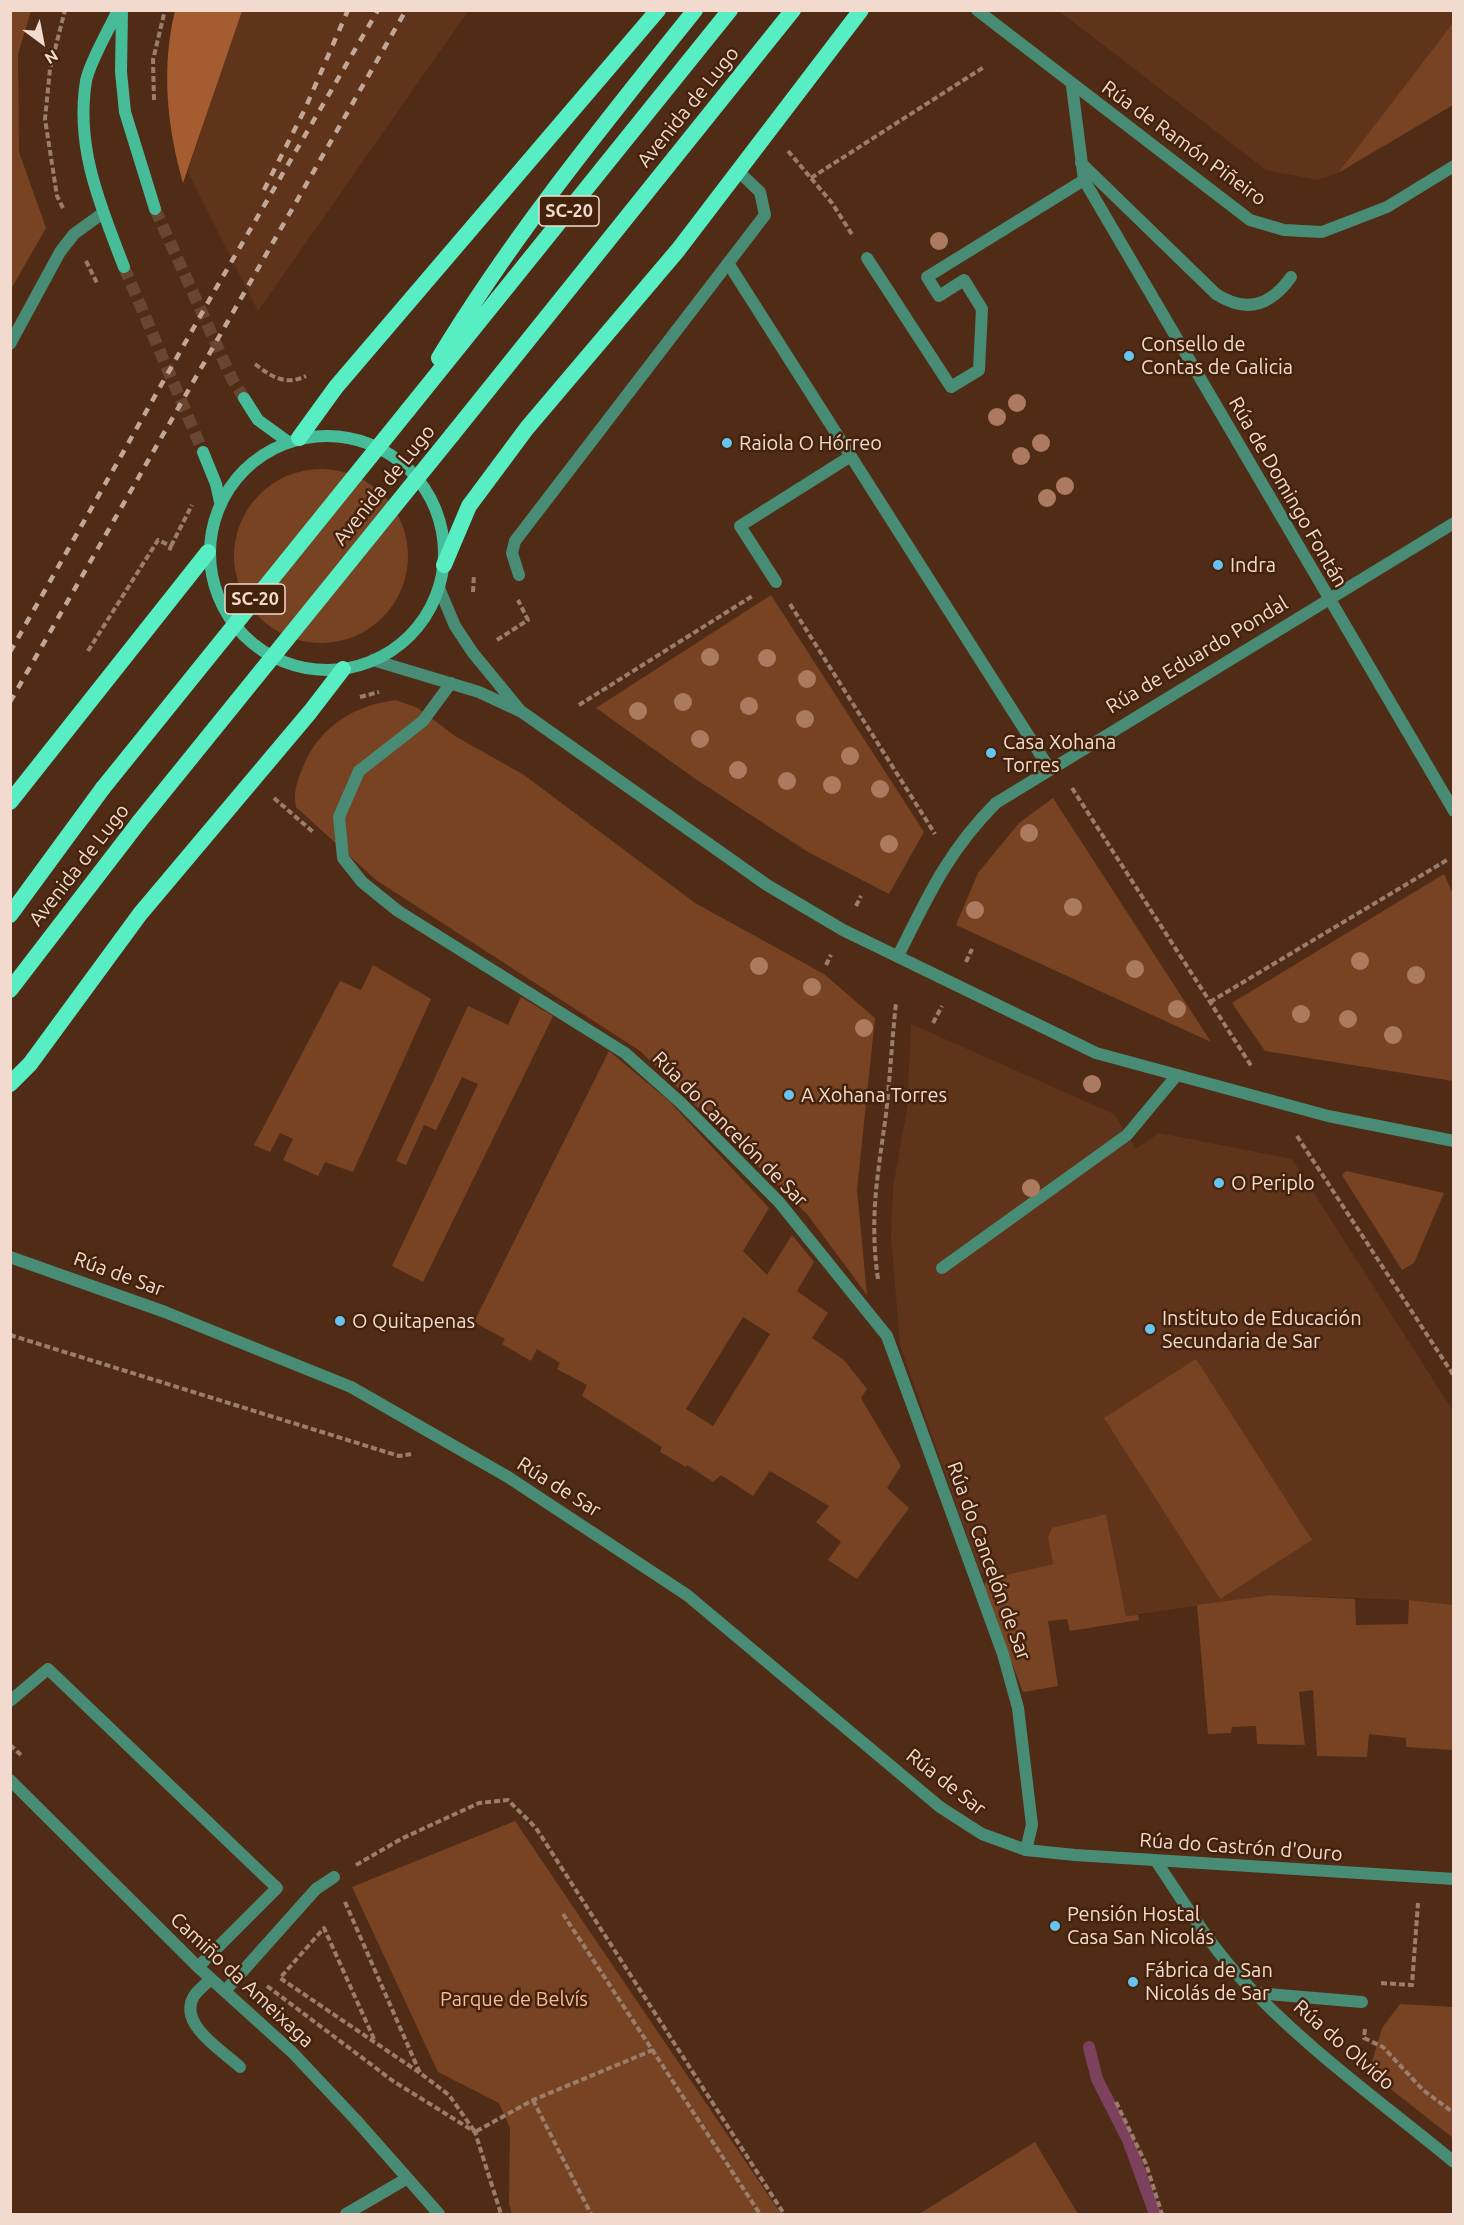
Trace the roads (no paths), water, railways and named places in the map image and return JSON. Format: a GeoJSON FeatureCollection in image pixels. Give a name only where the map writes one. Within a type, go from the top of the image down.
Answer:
{"type":"FeatureCollection","features":[{"type":"Feature","properties":{"kind":"highway"},"geometry":{"type":"LineString","coordinates":[[293,440],[658,10]]}},
{"type":"Feature","properties":{"kind":"highway"},"geometry":{"type":"LineString","coordinates":[[408,410],[471,306],[523,230],[695,10]]}},
{"type":"Feature","properties":{"kind":"highway","name":"Avenida de Lugo"},"geometry":{"type":"LineString","coordinates":[[10,915],[102,788],[730,10]]}},
{"type":"Feature","properties":{"kind":"highway","name":"Avenida de Lugo"},"geometry":{"type":"LineString","coordinates":[[10,990],[139,822],[793,10]]}},
{"type":"Feature","properties":{"kind":"highway"},"geometry":{"type":"LineString","coordinates":[[444,565],[469,506],[527,428],[678,250],[861,10]]}},
{"type":"Feature","properties":{"kind":"highway"},"geometry":{"type":"LineString","coordinates":[[10,802],[208,552]]}},
{"type":"Feature","properties":{"kind":"highway"},"geometry":{"type":"LineString","coordinates":[[10,1084],[30,1064],[140,914],[310,712],[343,669]]}},
{"type":"Feature","properties":{"kind":"main road"},"geometry":{"type":"LineString","coordinates":[[120,10],[121,72],[125,112],[155,209]]}},
{"type":"Feature","properties":{"kind":"main road"},"geometry":{"type":"LineString","coordinates":[[120,10],[86,80],[83,142],[103,213],[124,267]]}},
{"type":"Feature","properties":{"kind":"main road"},"geometry":{"type":"LineString","coordinates":[[244,399],[258,420],[293,440]]}},
{"type":"Feature","properties":{"kind":"main road"},"geometry":{"type":"LineString","coordinates":[[336,435],[373,444],[405,464],[428,492],[437,509],[445,545],[439,588],[427,615],[408,638],[373,660],[343,669],[303,668],[265,653],[248,640],[223,610],[210,576],[208,552],[212,526],[220,502],[237,476],[252,462],[293,440],[336,435]]}},
{"type":"Feature","properties":{"kind":"main road"},"geometry":{"type":"LineString","coordinates":[[203,452],[216,484],[220,502]]}},
{"type":"Feature","properties":{"kind":"street","name":"Rúa de Ramón Piñeiro"},"geometry":{"type":"LineString","coordinates":[[976,10],[1072,86],[1250,220],[1284,230],[1322,232],[1387,207],[1454,166]]}},
{"type":"Feature","properties":{"kind":"street","name":"Rúa de Domingo Fontán"},"geometry":{"type":"LineString","coordinates":[[1072,86],[1084,180],[1454,811]]}},
{"type":"Feature","properties":{"kind":"street"},"geometry":{"type":"LineString","coordinates":[[1081,163],[1216,294],[1226,301],[1253,305],[1269,300],[1280,293],[1291,277]]}},
{"type":"Feature","properties":{"kind":"street"},"geometry":{"type":"LineString","coordinates":[[519,575],[512,553],[515,541],[765,215],[760,192],[738,171]]}},
{"type":"Feature","properties":{"kind":"street"},"geometry":{"type":"LineString","coordinates":[[867,258],[951,387],[979,370],[982,309],[964,280],[939,296],[927,276],[1084,180]]}},
{"type":"Feature","properties":{"kind":"street"},"geometry":{"type":"LineString","coordinates":[[10,344],[60,252],[74,234],[103,213]]}},
{"type":"Feature","properties":{"kind":"street"},"geometry":{"type":"LineString","coordinates":[[728,263],[1049,768]]}},
{"type":"Feature","properties":{"kind":"street"},"geometry":{"type":"LineString","coordinates":[[776,582],[740,526],[851,456]]}},
{"type":"Feature","properties":{"kind":"street","name":"Rúa de Eduardo Pondal"},"geometry":{"type":"LineString","coordinates":[[898,956],[949,856],[968,831],[996,803],[1049,768],[1454,523]]}},
{"type":"Feature","properties":{"kind":"street"},"geometry":{"type":"LineString","coordinates":[[439,588],[455,627],[473,653],[522,712]]}},
{"type":"Feature","properties":{"kind":"street"},"geometry":{"type":"LineString","coordinates":[[373,660],[479,692],[522,712],[767,885],[843,930],[1096,1053],[1328,1116],[1454,1141]]}},
{"type":"Feature","properties":{"kind":"street","name":"Rúa do Cancelón de Sar"},"geometry":{"type":"LineString","coordinates":[[451,683],[423,721],[359,771],[339,817],[343,858],[362,882],[399,912],[633,1060],[681,1103],[779,1202],[887,1336],[1003,1654],[1018,1708],[1032,1825],[1026,1850]]}},
{"type":"Feature","properties":{"kind":"street"},"geometry":{"type":"LineString","coordinates":[[942,1268],[1127,1135],[1177,1075]]}},
{"type":"Feature","properties":{"kind":"street","name":"Rúa de Sar"},"geometry":{"type":"LineString","coordinates":[[10,1257],[155,1308],[351,1387],[547,1502],[687,1595],[940,1807],[982,1834],[1026,1850]]}},
{"type":"Feature","properties":{"kind":"street"},"geometry":{"type":"LineString","coordinates":[[10,1701],[48,1670],[277,1888],[198,1967]]}},
{"type":"Feature","properties":{"kind":"street","name":"Camiño da Ameixaga"},"geometry":{"type":"LineString","coordinates":[[10,1780],[198,1967],[300,2061],[439,2214]]}},
{"type":"Feature","properties":{"kind":"street","name":"Rúa do Castrón d'Ouro"},"geometry":{"type":"LineString","coordinates":[[1026,1850],[1156,1861],[1454,1879]]}},
{"type":"Feature","properties":{"kind":"street","name":"Rúa do Olvido"},"geometry":{"type":"LineString","coordinates":[[1156,1861],[1234,1971],[1312,2046],[1454,2162]]}},
{"type":"Feature","properties":{"kind":"street"},"geometry":{"type":"LineString","coordinates":[[225,1991],[316,1889],[334,1877]]}},
{"type":"Feature","properties":{"kind":"street"},"geometry":{"type":"LineString","coordinates":[[211,1979],[194,1997],[191,2017],[196,2027],[240,2067]]}},
{"type":"Feature","properties":{"kind":"street"},"geometry":{"type":"LineString","coordinates":[[1256,1993],[1362,2002]]}},
{"type":"Feature","properties":{"kind":"street"},"geometry":{"type":"LineString","coordinates":[[346,2214],[406,2180]]}},
{"type":"Feature","properties":{"kind":"waterway"},"geometry":{"type":"LineString","coordinates":[[1089,2047],[1097,2079],[1128,2140],[1155,2214]]}},
{"type":"Feature","properties":{"kind":"tunnel"},"geometry":{"type":"LineString","coordinates":[[155,209],[232,379],[244,398]]}},
{"type":"Feature","properties":{"kind":"tunnel"},"geometry":{"type":"LineString","coordinates":[[124,267],[203,452]]}},
{"type":"Feature","properties":{"kind":"railway"},"geometry":{"type":"LineString","coordinates":[[264,190],[305,109],[348,10]]}},
{"type":"Feature","properties":{"kind":"railway"},"geometry":{"type":"LineString","coordinates":[[10,652],[215,290],[378,10]]}},
{"type":"Feature","properties":{"kind":"railway"},"geometry":{"type":"LineString","coordinates":[[10,702],[406,10]]}},
{"type":"Feature","properties":{"kind":"place","name":"Consello de Contas de Galicia"},"geometry":{"type":"Point","coordinates":[1129,356]}},
{"type":"Feature","properties":{"kind":"place","name":"Raiola O Hórreo"},"geometry":{"type":"Point","coordinates":[727,443]}},
{"type":"Feature","properties":{"kind":"place","name":"Indra"},"geometry":{"type":"Point","coordinates":[1218,565]}},
{"type":"Feature","properties":{"kind":"place","name":"Casa Xohana Torres"},"geometry":{"type":"Point","coordinates":[991,753]}},
{"type":"Feature","properties":{"kind":"place","name":"A Xohana Torres"},"geometry":{"type":"Point","coordinates":[789,1095]}},
{"type":"Feature","properties":{"kind":"place","name":"O Periplo"},"geometry":{"type":"Point","coordinates":[1219,1183]}},
{"type":"Feature","properties":{"kind":"place","name":"O Quitapenas"},"geometry":{"type":"Point","coordinates":[340,1321]}},
{"type":"Feature","properties":{"kind":"place","name":"Instituto de Educación Secundaria de Sar"},"geometry":{"type":"Point","coordinates":[1150,1329]}},
{"type":"Feature","properties":{"kind":"place","name":"Pensión Hostal Casa San Nicolás"},"geometry":{"type":"Point","coordinates":[1055,1926]}},
{"type":"Feature","properties":{"kind":"place","name":"Fábrica de San Nicolás de Sar"},"geometry":{"type":"Point","coordinates":[1133,1982]}},
{"type":"Feature","properties":{"kind":"park label","name":"Parque de Belvís"},"geometry":{"type":"Point","coordinates":[514,1999]}}]}
